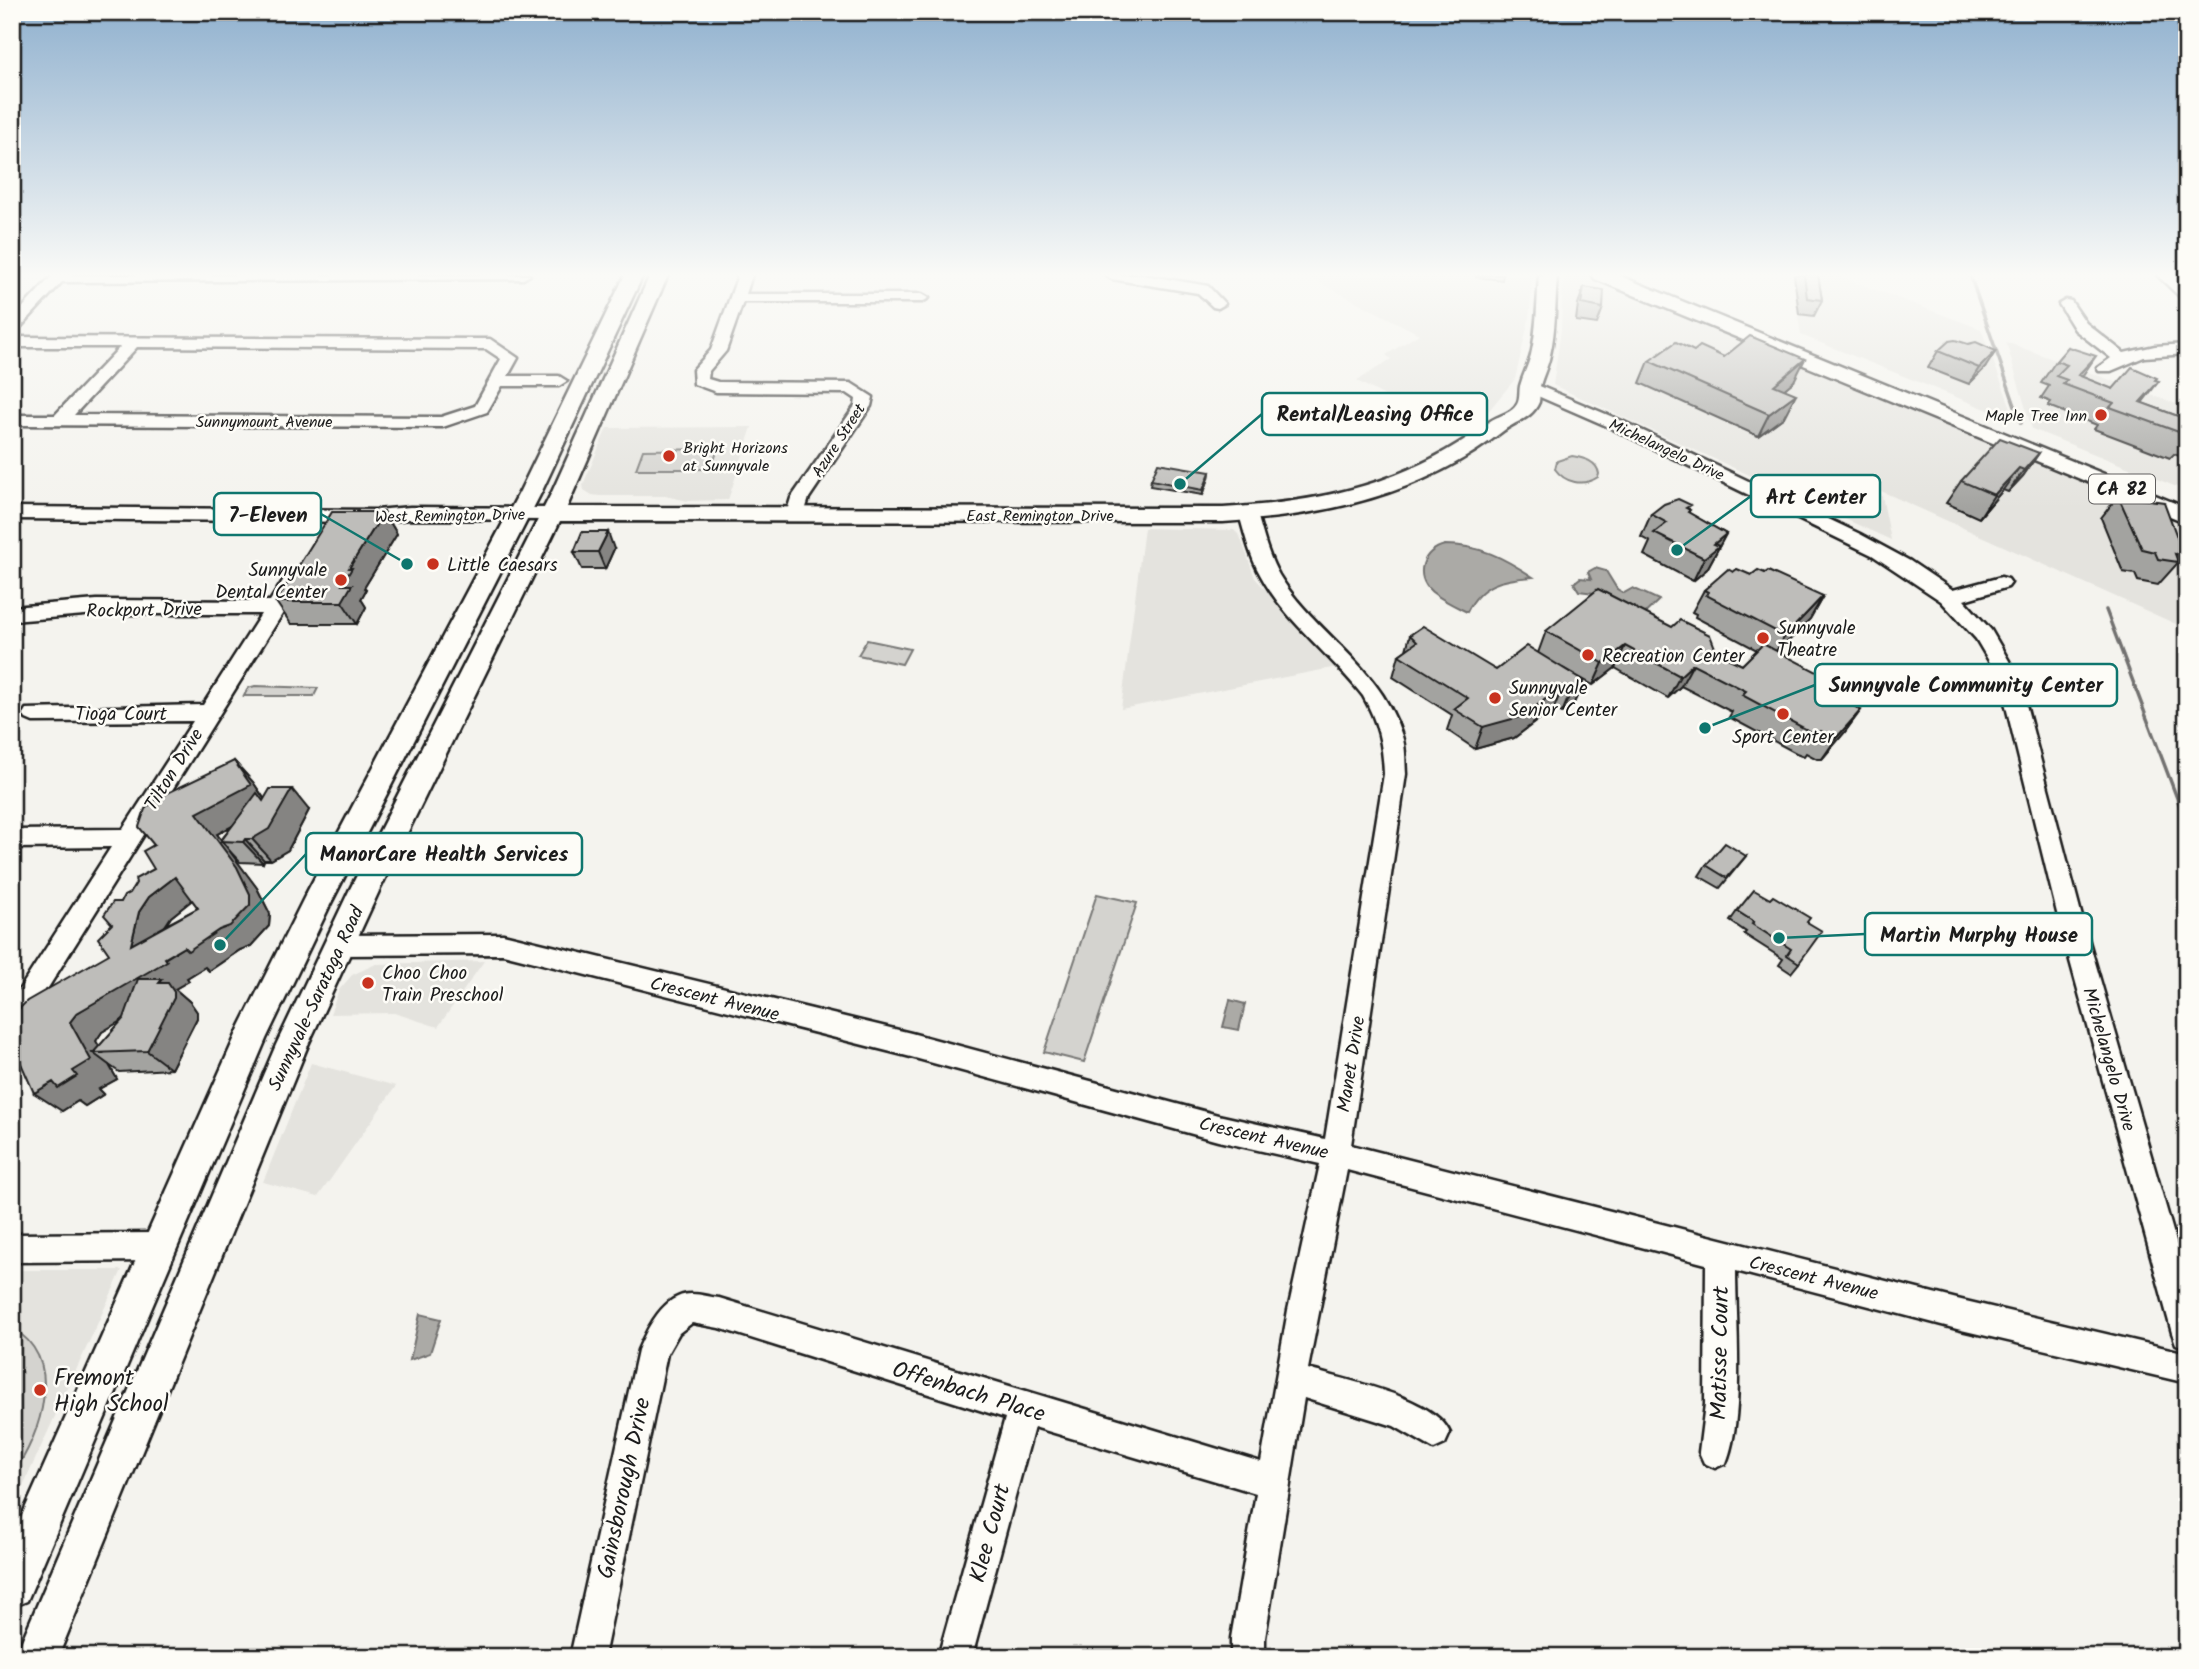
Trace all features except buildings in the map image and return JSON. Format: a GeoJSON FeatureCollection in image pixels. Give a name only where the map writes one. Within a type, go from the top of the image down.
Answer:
{"type":"FeatureCollection","features":[{"type":"Feature","properties":{"kind":"main road","name":"Sunnyvale-Saratoga Road"},"geometry":{"type":"LineString","coordinates":[[12,1586],[251,1037],[316,903],[519,514],[597,353]]}},
{"type":"Feature","properties":{"kind":"main road","name":"Sunnyvale-Saratoga Road"},"geometry":{"type":"LineString","coordinates":[[36,1657],[263,1110],[338,945],[552,514],[624,353]]}},
{"type":"Feature","properties":{"kind":"main road","name":"East Remington Drive"},"geometry":{"type":"LineString","coordinates":[[552,514],[1248,514],[1332,502],[1399,483],[1456,456],[1506,418],[1518,416],[1529,401],[1530,387],[1541,353]]}},
{"type":"Feature","properties":{"kind":"main road","name":"CA 82"},"geometry":{"type":"LineString","coordinates":[[1788,353],[2187,516]]}},
{"type":"Feature","properties":{"kind":"main road","name":"CA 82"},"geometry":{"type":"LineString","coordinates":[[1825,353],[2187,500]]}},
{"type":"Feature","properties":{"kind":"main road"},"geometry":{"type":"LineString","coordinates":[[2057,462],[2106,472],[2113,470]]}},
{"type":"Feature","properties":{"kind":"main road"},"geometry":{"type":"LineString","coordinates":[[2124,490],[2141,489],[2187,507]]}},
{"type":"Feature","properties":{"kind":"street"},"geometry":{"type":"LineString","coordinates":[[60,420],[123,353]]}},
{"type":"Feature","properties":{"kind":"street"},"geometry":{"type":"LineString","coordinates":[[503,353],[510,358],[499,381],[559,381]]}},
{"type":"Feature","properties":{"kind":"street","name":"Azure Street"},"geometry":{"type":"LineString","coordinates":[[716,353],[699,374],[704,385],[843,388],[860,392],[865,397],[863,406],[800,498],[795,514]]}},
{"type":"Feature","properties":{"kind":"street"},"geometry":{"type":"LineString","coordinates":[[2114,353],[2120,357]]}},
{"type":"Feature","properties":{"kind":"street"},"geometry":{"type":"LineString","coordinates":[[2105,368],[2120,357],[2143,353]]}},
{"type":"Feature","properties":{"kind":"street","name":"Sunnymount Avenue"},"geometry":{"type":"LineString","coordinates":[[12,421],[443,422],[481,409],[499,381]]}},
{"type":"Feature","properties":{"kind":"street","name":"Michelangelo Drive"},"geometry":{"type":"LineString","coordinates":[[1530,387],[1615,424],[1905,565],[1949,597],[1974,621],[1994,648],[2009,678],[2070,917],[2187,1333]]}},
{"type":"Feature","properties":{"kind":"street","name":"West Remington Drive"},"geometry":{"type":"LineString","coordinates":[[12,513],[334,516],[552,514]]}},
{"type":"Feature","properties":{"kind":"street","name":"Manet Drive"},"geometry":{"type":"LineString","coordinates":[[1248,514],[1256,543],[1271,578],[1305,619],[1353,666],[1370,689],[1392,736],[1395,774],[1336,1154],[1303,1310],[1248,1639],[1248,1657]]}},
{"type":"Feature","properties":{"kind":"street"},"geometry":{"type":"LineString","coordinates":[[318,541],[334,516]]}},
{"type":"Feature","properties":{"kind":"street","name":"Tilton Drive"},"geometry":{"type":"LineString","coordinates":[[12,1023],[304,564]]}},
{"type":"Feature","properties":{"kind":"street"},"geometry":{"type":"LineString","coordinates":[[1949,597],[2001,583]]}},
{"type":"Feature","properties":{"kind":"street","name":"Rockport Drive"},"geometry":{"type":"LineString","coordinates":[[12,614],[97,607],[276,608]]}},
{"type":"Feature","properties":{"kind":"street","name":"Tioga Court"},"geometry":{"type":"LineString","coordinates":[[33,714],[209,713]]}},
{"type":"Feature","properties":{"kind":"street"},"geometry":{"type":"LineString","coordinates":[[12,839],[130,838]]}},
{"type":"Feature","properties":{"kind":"street","name":"Crescent Avenue"},"geometry":{"type":"LineString","coordinates":[[338,945],[503,944],[911,1045],[1218,1128],[1336,1154],[1958,1314],[2187,1368]]}},
{"type":"Feature","properties":{"kind":"street"},"geometry":{"type":"LineString","coordinates":[[12,1248],[159,1247]]}},
{"type":"Feature","properties":{"kind":"street","name":"Matisse Court"},"geometry":{"type":"LineString","coordinates":[[1715,1452],[1721,1404],[1721,1253]]}},
{"type":"Feature","properties":{"kind":"street","name":"Offenbach Place"},"geometry":{"type":"LineString","coordinates":[[668,1322],[690,1308],[719,1313],[1023,1409],[1273,1482]]}},
{"type":"Feature","properties":{"kind":"street","name":"Gainsborough Drive"},"geometry":{"type":"LineString","coordinates":[[587,1657],[653,1350],[668,1322]]}},
{"type":"Feature","properties":{"kind":"street"},"geometry":{"type":"LineString","coordinates":[[1292,1378],[1401,1413],[1434,1433]]}},
{"type":"Feature","properties":{"kind":"street","name":"Klee Court"},"geometry":{"type":"LineString","coordinates":[[955,1657],[1023,1409]]}},
{"type":"Feature","properties":{"kind":"shaded area"},"geometry":{"type":"Polygon","coordinates":[[[1521,353],[1515,379],[1465,439],[1357,381],[1391,359],[1386,355],[1521,353]]]}},
{"type":"Feature","properties":{"kind":"shaded area"},"geometry":{"type":"Polygon","coordinates":[[[1558,353],[1787,353],[2187,516],[2187,629],[1881,491],[1891,540],[1553,385],[1558,353]]]}},
{"type":"Feature","properties":{"kind":"shaded area"},"geometry":{"type":"Polygon","coordinates":[[[1846,353],[1990,353],[2016,421],[1846,353]]]}},
{"type":"Feature","properties":{"kind":"shaded area"},"geometry":{"type":"Polygon","coordinates":[[[2009,353],[2036,353],[2187,408],[2187,491],[2032,429],[2009,353]]]}},
{"type":"Feature","properties":{"kind":"shaded area","name":"Bright Horizons at Sunnyvale"},"geometry":{"type":"Polygon","coordinates":[[[752,427],[728,500],[688,501],[665,496],[600,496],[584,490],[583,485],[607,428],[752,427]]]}},
{"type":"Feature","properties":{"kind":"shaded area"},"geometry":{"type":"Polygon","coordinates":[[[718,449],[711,469],[636,469],[643,450],[718,449]]]}},
{"type":"Feature","properties":{"kind":"shaded area"},"geometry":{"type":"Polygon","coordinates":[[[1572,456],[1593,463],[1598,470],[1598,477],[1580,483],[1559,474],[1555,469],[1557,461],[1572,456]]]}},
{"type":"Feature","properties":{"kind":"shaded area"},"geometry":{"type":"Polygon","coordinates":[[[1144,528],[1234,530],[1240,536],[1255,578],[1337,667],[1121,709],[1144,528]]]}},
{"type":"Feature","properties":{"kind":"shaded area"},"geometry":{"type":"Polygon","coordinates":[[[1445,545],[1481,550],[1533,577],[1494,584],[1479,595],[1467,612],[1432,592],[1423,578],[1426,558],[1431,552],[1445,545]]]}},
{"type":"Feature","properties":{"kind":"shaded area"},"geometry":{"type":"Polygon","coordinates":[[[1595,568],[1606,571],[1617,589],[1624,593],[1633,588],[1659,600],[1636,622],[1612,598],[1579,591],[1574,583],[1580,578],[1591,579],[1588,572],[1595,568]]]}},
{"type":"Feature","properties":{"kind":"shaded area"},"geometry":{"type":"Polygon","coordinates":[[[867,640],[910,649],[902,664],[858,655],[867,640]]]}},
{"type":"Feature","properties":{"kind":"shaded area"},"geometry":{"type":"Polygon","coordinates":[[[248,688],[318,688],[314,696],[244,696],[248,688]]]}},
{"type":"Feature","properties":{"kind":"shaded area"},"geometry":{"type":"Polygon","coordinates":[[[1097,894],[1137,903],[1084,1062],[1044,1052],[1097,894]]]}},
{"type":"Feature","properties":{"kind":"shaded area"},"geometry":{"type":"Polygon","coordinates":[[[484,961],[438,1027],[394,1013],[330,1014],[339,990],[352,975],[376,964],[484,961]]]}},
{"type":"Feature","properties":{"kind":"shaded area"},"geometry":{"type":"Polygon","coordinates":[[[1230,1000],[1245,1004],[1239,1030],[1223,1027],[1230,1000]]]}},
{"type":"Feature","properties":{"kind":"shaded area"},"geometry":{"type":"Polygon","coordinates":[[[311,1063],[396,1086],[318,1197],[263,1182],[311,1063]]]}},
{"type":"Feature","properties":{"kind":"shaded area","name":"Fremont High School"},"geometry":{"type":"Polygon","coordinates":[[[12,1270],[122,1270],[12,1510],[12,1270]]]}},
{"type":"Feature","properties":{"kind":"shaded area"},"geometry":{"type":"Polygon","coordinates":[[[420,1314],[441,1319],[430,1353],[410,1360],[420,1314]]]}},
{"type":"Feature","properties":{"kind":"shaded area"},"geometry":{"type":"Polygon","coordinates":[[[12,1328],[29,1342],[39,1358],[44,1377],[44,1398],[32,1439],[12,1475],[12,1328]]]}},
{"type":"Feature","properties":{"kind":"waterway"},"geometry":{"type":"LineString","coordinates":[[1997,353],[2021,423]]}},
{"type":"Feature","properties":{"kind":"waterway"},"geometry":{"type":"LineString","coordinates":[[2106,610],[2186,822]]}},
{"type":"Feature","properties":{"kind":"waterway"},"geometry":{"type":"LineString","coordinates":[[2185,820],[2187,826]]}},
{"type":"Feature","properties":{"kind":"place","name":"Maple Tree Inn"},"geometry":{"type":"Point","coordinates":[2101,415]}},
{"type":"Feature","properties":{"kind":"place","name":"Bright Horizons at Sunnyvale"},"geometry":{"type":"Point","coordinates":[669,456]}},
{"type":"Feature","properties":{"kind":"place","name":"Rental/Leasing Office"},"geometry":{"type":"Point","coordinates":[1180,484]}},
{"type":"Feature","properties":{"kind":"place","name":"Art Center"},"geometry":{"type":"Point","coordinates":[1677,550]}},
{"type":"Feature","properties":{"kind":"place","name":"7-Eleven"},"geometry":{"type":"Point","coordinates":[407,564]}},
{"type":"Feature","properties":{"kind":"place","name":"Little Caesars"},"geometry":{"type":"Point","coordinates":[433,564]}},
{"type":"Feature","properties":{"kind":"place","name":"Sunnyvale Dental Center"},"geometry":{"type":"Point","coordinates":[341,580]}},
{"type":"Feature","properties":{"kind":"place","name":"Sunnyvale Theatre"},"geometry":{"type":"Point","coordinates":[1763,638]}},
{"type":"Feature","properties":{"kind":"place","name":"Recreation Center"},"geometry":{"type":"Point","coordinates":[1588,655]}},
{"type":"Feature","properties":{"kind":"place","name":"Sunnyvale Senior Center"},"geometry":{"type":"Point","coordinates":[1495,698]}},
{"type":"Feature","properties":{"kind":"place","name":"Sport Center"},"geometry":{"type":"Point","coordinates":[1783,714]}},
{"type":"Feature","properties":{"kind":"place","name":"Sunnyvale Community Center"},"geometry":{"type":"Point","coordinates":[1705,728]}},
{"type":"Feature","properties":{"kind":"place","name":"Martin Murphy House"},"geometry":{"type":"Point","coordinates":[1779,938]}},
{"type":"Feature","properties":{"kind":"place","name":"ManorCare Health Services"},"geometry":{"type":"Point","coordinates":[220,945]}},
{"type":"Feature","properties":{"kind":"place","name":"Choo Choo Train Preschool"},"geometry":{"type":"Point","coordinates":[368,983]}},
{"type":"Feature","properties":{"kind":"place","name":"Fremont High School"},"geometry":{"type":"Point","coordinates":[40,1390]}}]}
